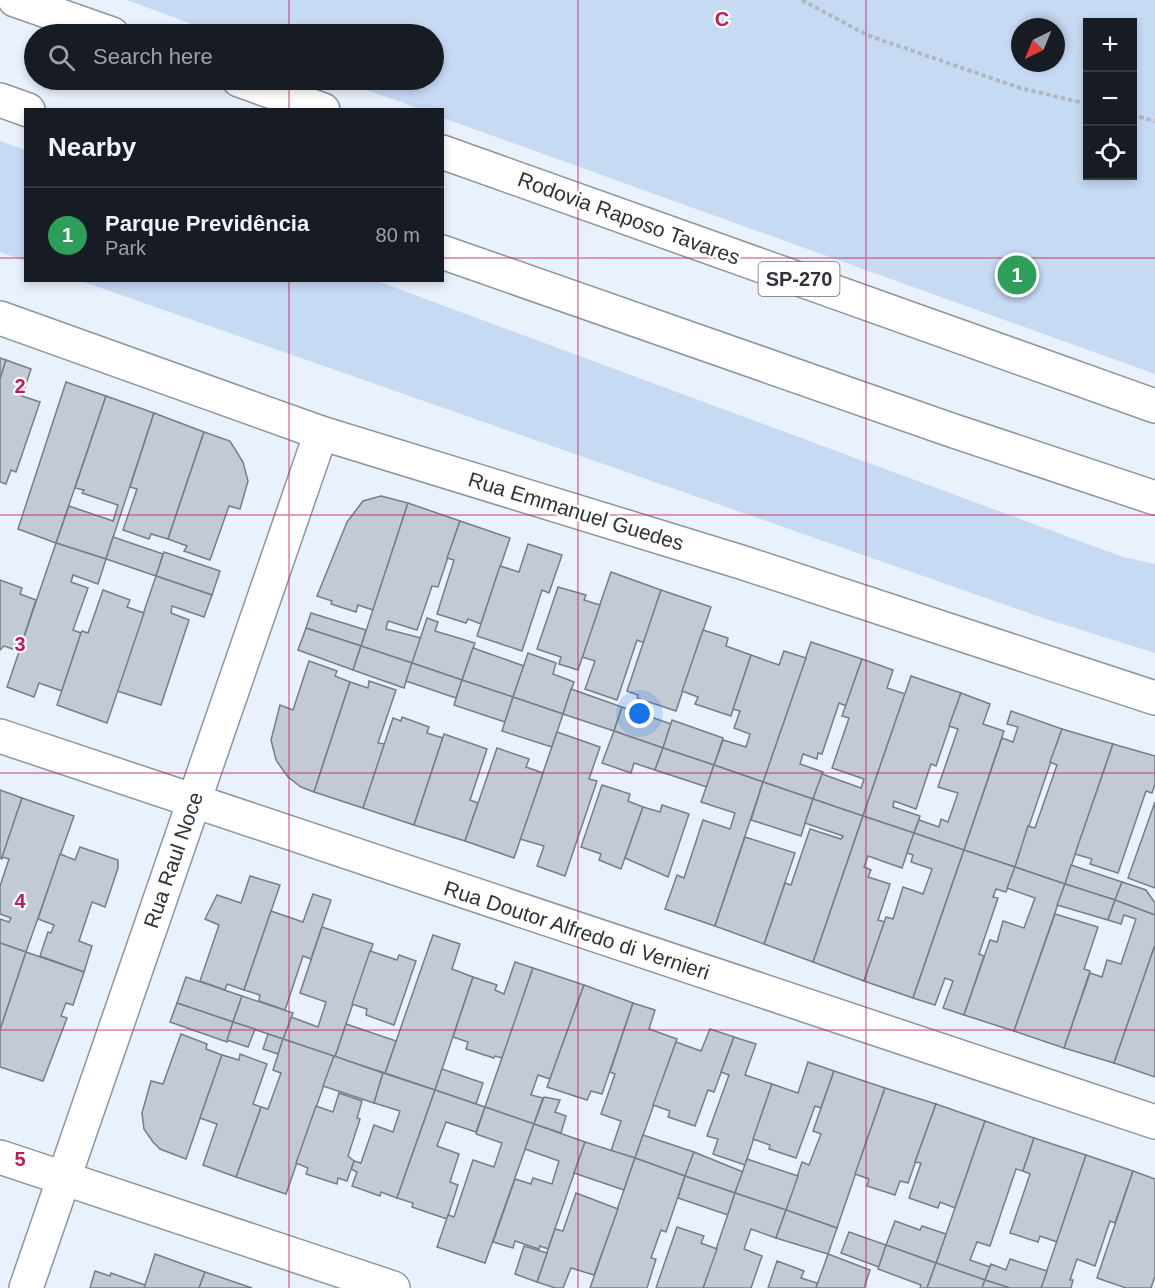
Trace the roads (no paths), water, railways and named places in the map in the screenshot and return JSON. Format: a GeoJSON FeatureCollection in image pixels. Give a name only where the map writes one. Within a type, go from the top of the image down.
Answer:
{"type":"FeatureCollection","features":[{"type":"Feature","properties":{"kind":"main road"},"geometry":{"type":"LineString","coordinates":[[15,0],[83,24]]}},
{"type":"Feature","properties":{"kind":"main road"},"geometry":{"type":"LineString","coordinates":[[267,90],[317,108]]}},
{"type":"Feature","properties":{"kind":"main road"},"geometry":{"type":"LineString","coordinates":[[0,100],[24,109]]}},
{"type":"Feature","properties":{"kind":"main road","name":"Rodovia Raposo Tavares"},"geometry":{"type":"LineString","coordinates":[[444,153],[1155,406]]}},
{"type":"Feature","properties":{"kind":"main road"},"geometry":{"type":"LineString","coordinates":[[444,253],[948,429],[1155,498]]}},
{"type":"Feature","properties":{"kind":"main road","name":"Rua Emmanuel Guedes"},"geometry":{"type":"LineString","coordinates":[[0,318],[321,433],[744,563],[1155,698]]}},
{"type":"Feature","properties":{"kind":"main road","name":"Rua Raul Noce"},"geometry":{"type":"LineString","coordinates":[[26,1288],[192,801],[321,433]]}},
{"type":"Feature","properties":{"kind":"main road","name":"Rua Doutor Alfredo di Vernieri"},"geometry":{"type":"LineString","coordinates":[[0,736],[1155,1122]]}},
{"type":"Feature","properties":{"kind":"main road"},"geometry":{"type":"LineString","coordinates":[[0,1157],[393,1288]]}},
{"type":"Feature","properties":{"kind":"place","name":"Parque Previdência"},"geometry":{"type":"Point","coordinates":[1017,275]}}]}
